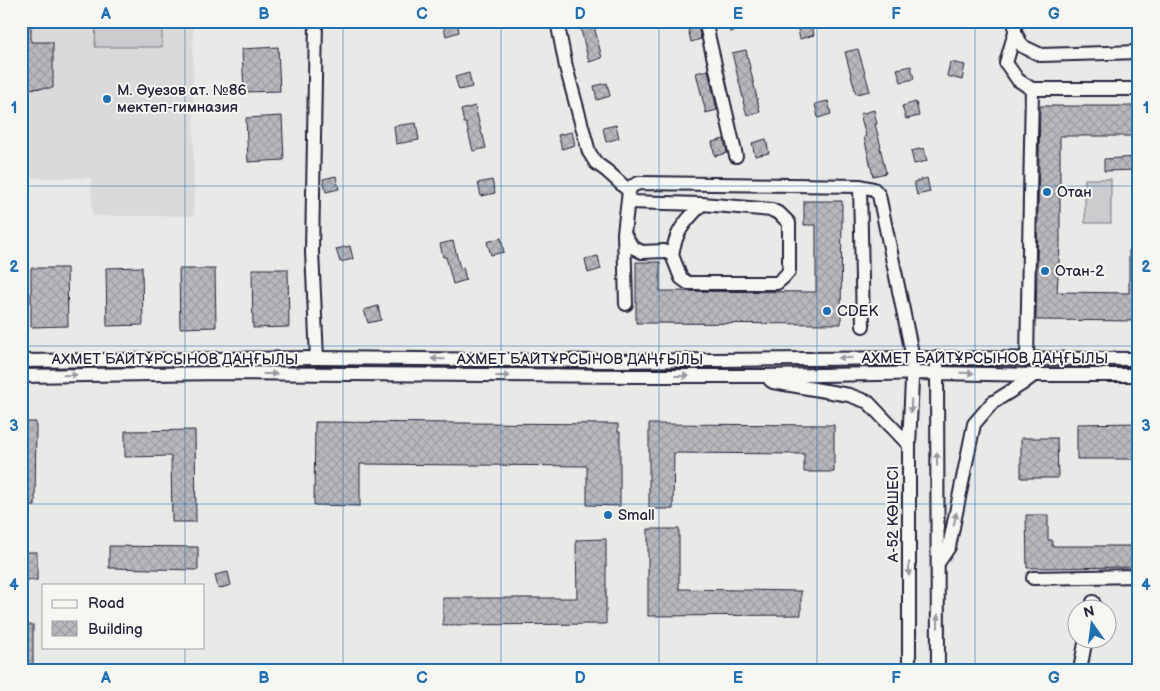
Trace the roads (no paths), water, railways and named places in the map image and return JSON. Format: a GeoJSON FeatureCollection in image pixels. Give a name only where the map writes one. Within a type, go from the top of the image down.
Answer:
{"type":"FeatureCollection","features":[{"type":"Feature","properties":{"kind":"street"},"geometry":{"type":"LineString","coordinates":[[316,21],[312,252],[317,358]]}},
{"type":"Feature","properties":{"kind":"street"},"geometry":{"type":"LineString","coordinates":[[557,21],[566,67],[589,152],[596,162],[607,171],[628,196],[772,210],[780,214],[789,223],[789,271],[784,278],[777,283],[688,283],[680,278],[672,255],[674,242],[688,218],[702,204]]}},
{"type":"Feature","properties":{"kind":"street"},"geometry":{"type":"LineString","coordinates":[[705,21],[736,156]]}},
{"type":"Feature","properties":{"kind":"street"},"geometry":{"type":"LineString","coordinates":[[1015,26],[1022,46],[1041,55],[1139,52]]}},
{"type":"Feature","properties":{"kind":"street"},"geometry":{"type":"LineString","coordinates":[[1015,26],[1006,63],[1018,80],[1032,89],[1139,89]]}},
{"type":"Feature","properties":{"kind":"street"},"geometry":{"type":"LineString","coordinates":[[1027,359],[1032,89]]}},
{"type":"Feature","properties":{"kind":"street"},"geometry":{"type":"LineString","coordinates":[[626,304],[624,234],[628,196],[632,186],[639,183],[860,186],[863,326]]}},
{"type":"Feature","properties":{"kind":"street","name":"А-52 КӨШЕСІ"},"geometry":{"type":"LineString","coordinates":[[860,186],[874,189],[879,195],[913,358],[909,446],[910,670]]}},
{"type":"Feature","properties":{"kind":"street"},"geometry":{"type":"LineString","coordinates":[[624,234],[632,247],[642,252],[664,251],[672,255]]}},
{"type":"Feature","properties":{"kind":"street","name":"АХМЕТ БАЙТҰРСЫНОВ ДАҢҒЫЛЫ"},"geometry":{"type":"LineString","coordinates":[[21,361],[317,358],[604,361],[913,358],[1139,359]]}},
{"type":"Feature","properties":{"kind":"street"},"geometry":{"type":"LineString","coordinates":[[936,358],[938,670]]}},
{"type":"Feature","properties":{"kind":"street"},"geometry":{"type":"LineString","coordinates":[[46,361],[46,376]]}},
{"type":"Feature","properties":{"kind":"street","name":"АХМЕТ БАЙТҰРСЫНОВ ДАҢҒЫЛЫ"},"geometry":{"type":"LineString","coordinates":[[21,376],[222,373],[633,376],[912,373],[1139,375]]}},
{"type":"Feature","properties":{"kind":"street"},"geometry":{"type":"LineString","coordinates":[[938,563],[950,547],[974,424],[992,402],[1034,375]]}},
{"type":"Feature","properties":{"kind":"street"},"geometry":{"type":"LineString","coordinates":[[761,376],[773,382],[849,395],[868,402],[909,446]]}},
{"type":"Feature","properties":{"kind":"street"},"geometry":{"type":"LineString","coordinates":[[1033,578],[1139,576]]}},
{"type":"Feature","properties":{"kind":"street"},"geometry":{"type":"LineString","coordinates":[[1080,670],[1084,648]]}},
{"type":"Feature","properties":{"kind":"place","name":"М. Әуезов ат. №86 мектеп-гимназия"},"geometry":{"type":"Point","coordinates":[107,99]}},
{"type":"Feature","properties":{"kind":"place","name":"Отан"},"geometry":{"type":"Point","coordinates":[1047,192]}},
{"type":"Feature","properties":{"kind":"place","name":"Отан-2"},"geometry":{"type":"Point","coordinates":[1045,271]}},
{"type":"Feature","properties":{"kind":"place","name":"CDEK"},"geometry":{"type":"Point","coordinates":[827,311]}},
{"type":"Feature","properties":{"kind":"place","name":"Small"},"geometry":{"type":"Point","coordinates":[608,515]}}]}
